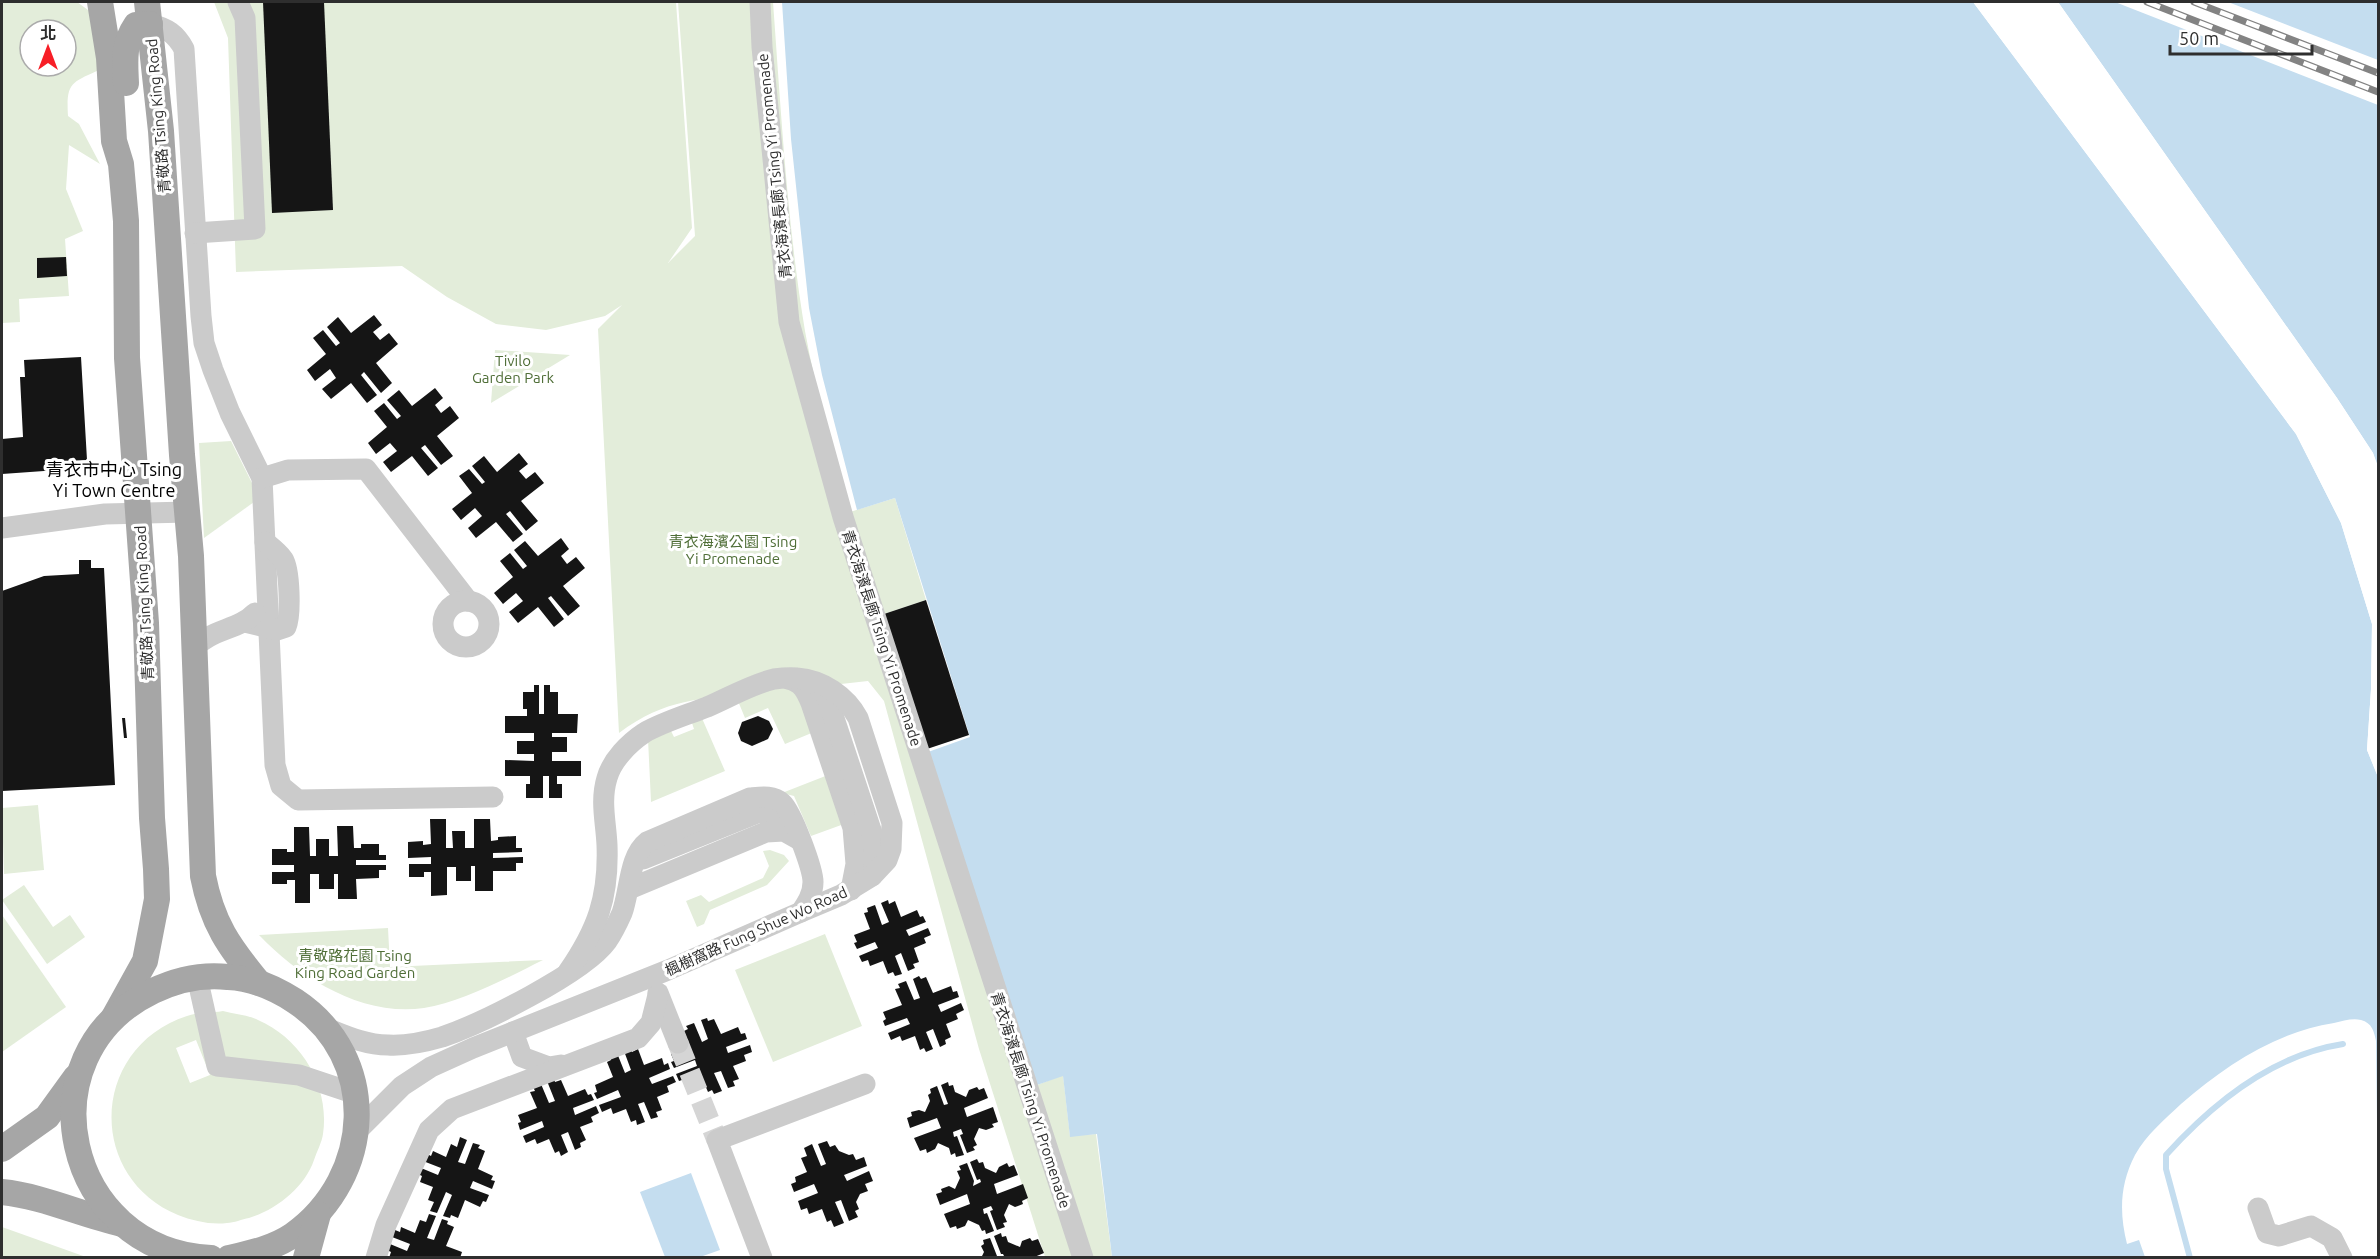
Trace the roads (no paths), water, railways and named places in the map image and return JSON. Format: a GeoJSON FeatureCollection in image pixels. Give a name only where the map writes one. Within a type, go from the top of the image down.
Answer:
{"type":"FeatureCollection","features":[{"type":"Feature","properties":{"kind":"main road","name":"青敬路 Tsing King Road"},"geometry":{"type":"LineString","coordinates":[[100,2],[109,58],[114,141],[121,164],[126,221],[127,358],[146,622],[157,898],[145,961],[114,1017]]}},
{"type":"Feature","properties":{"kind":"main road","name":"青敬路 Tsing King Road"},"geometry":{"type":"LineString","coordinates":[[149,13],[161,131],[177,384],[191,556],[202,876],[220,931],[259,983]]}},
{"type":"Feature","properties":{"kind":"main road"},"geometry":{"type":"LineString","coordinates":[[121,164],[127,153],[129,141],[124,54],[129,36],[136,25],[149,13]]}},
{"type":"Feature","properties":{"kind":"main road"},"geometry":{"type":"LineString","coordinates":[[2,1149],[47,1117],[81,1069],[95,1041],[114,1017],[139,998],[167,984],[197,977],[228,976],[259,983],[283,993],[305,1008],[326,1028],[344,1058],[356,1094],[356,1132],[350,1162],[337,1190],[318,1214],[292,1236],[260,1251],[230,1257]]}},
{"type":"Feature","properties":{"kind":"main road"},"geometry":{"type":"LineString","coordinates":[[81,1069],[74,1102],[74,1136],[83,1169],[99,1199],[122,1224],[143,1239],[166,1250],[198,1257]]}},
{"type":"Feature","properties":{"kind":"main road"},"geometry":{"type":"LineString","coordinates":[[2,1192],[122,1224]]}},
{"type":"Feature","properties":{"kind":"main road"},"geometry":{"type":"LineString","coordinates":[[306,1257],[318,1214]]}},
{"type":"Feature","properties":{"kind":"street"},"geometry":{"type":"LineString","coordinates":[[238,2],[245,18],[255,229],[195,233],[204,343],[230,413],[262,478],[275,765],[281,786],[298,800],[493,797]]}},
{"type":"Feature","properties":{"kind":"street","name":"青衣海濱長廊 Tsing Yi Promenade"},"geometry":{"type":"LineString","coordinates":[[760,2],[762,47],[789,322],[854,551],[1083,1257]]}},
{"type":"Feature","properties":{"kind":"street","name":"青敬路 Tsing King Road"},"geometry":{"type":"LineString","coordinates":[[149,13],[162,27],[172,33],[184,49],[195,233]]}},
{"type":"Feature","properties":{"kind":"street"},"geometry":{"type":"LineString","coordinates":[[262,478],[288,471],[366,469],[468,601]]}},
{"type":"Feature","properties":{"kind":"street"},"geometry":{"type":"LineString","coordinates":[[2,528],[45,521],[139,512],[188,512]]}},
{"type":"Feature","properties":{"kind":"street"},"geometry":{"type":"LineString","coordinates":[[245,622],[277,630],[286,627],[289,619],[286,569],[283,559],[265,542]]}},
{"type":"Feature","properties":{"kind":"street"},"geometry":{"type":"LineString","coordinates":[[194,648],[218,632],[245,622],[254,615],[263,601],[267,585]]}},
{"type":"Feature","properties":{"kind":"street"},"geometry":{"type":"LineString","coordinates":[[245,622],[263,638],[272,660]]}},
{"type":"Feature","properties":{"kind":"street"},"geometry":{"type":"LineString","coordinates":[[785,678],[797,681],[812,703],[853,828],[856,864],[851,890]]}},
{"type":"Feature","properties":{"kind":"street","name":"楓樹窩路 Fung Shue Wo Road"},"geometry":{"type":"LineString","coordinates":[[326,1028],[361,1041],[387,1045],[419,1043],[443,1036],[502,1010],[546,987],[568,972],[584,948],[602,906],[607,881],[607,844],[603,804],[608,777],[622,753],[644,733],[772,679],[800,678],[814,682],[839,694],[855,711],[892,824],[891,849],[887,860],[872,876],[851,890],[801,912],[655,986],[513,1032],[431,1067],[402,1086],[356,1132]]}},
{"type":"Feature","properties":{"kind":"street"},"geometry":{"type":"LineString","coordinates":[[568,972],[591,957],[606,942],[621,915],[636,854],[647,842],[750,798],[761,796],[774,798],[782,803],[791,818],[812,872],[813,884],[809,900],[801,912]]}},
{"type":"Feature","properties":{"kind":"street"},"geometry":{"type":"LineString","coordinates":[[630,882],[766,832],[784,831],[800,840]]}},
{"type":"Feature","properties":{"kind":"street"},"geometry":{"type":"LineString","coordinates":[[197,977],[217,1066],[299,1075],[356,1094]]}},
{"type":"Feature","properties":{"kind":"street"},"geometry":{"type":"LineString","coordinates":[[655,986],[678,1043]]}},
{"type":"Feature","properties":{"kind":"street"},"geometry":{"type":"LineString","coordinates":[[376,1257],[386,1225],[429,1130],[452,1109],[638,1038],[651,1023],[655,986]]}},
{"type":"Feature","properties":{"kind":"street"},"geometry":{"type":"LineString","coordinates":[[513,1032],[522,1057],[549,1067],[576,1062]]}},
{"type":"Feature","properties":{"kind":"street"},"geometry":{"type":"LineString","coordinates":[[762,1257],[717,1140],[865,1084]]}},
{"type":"Feature","properties":{"kind":"street"},"geometry":{"type":"LineString","coordinates":[[2258,1208],[2266,1233],[2279,1236],[2311,1227],[2332,1238],[2342,1257]]}},
{"type":"Feature","properties":{"kind":"water"},"geometry":{"type":"Polygon","coordinates":[[[782,2],[1973,2],[2296,434],[2341,523],[2372,624],[2367,750],[2378,777],[2378,1203],[2376,1041],[2370,1025],[2365,1021],[2354,1019],[2292,1034],[2252,1053],[2198,1090],[2150,1134],[2139,1148],[2130,1166],[2122,1198],[2127,1244],[2139,1240],[2145,1257],[1112,1257],[1097,1134],[1070,1137],[1063,1076],[1037,1085],[928,752],[970,737],[895,498],[857,510],[822,375],[809,308],[791,139],[782,2]]]}},
{"type":"Feature","properties":{"kind":"water"},"geometry":{"type":"Polygon","coordinates":[[[2058,2],[2378,2],[2378,466],[2373,453],[2337,398],[2058,2]]]}},
{"type":"Feature","properties":{"kind":"water"},"geometry":{"type":"Polygon","coordinates":[[[691,1173],[720,1250],[700,1257],[665,1257],[640,1192],[691,1173]]]}},
{"type":"Feature","properties":{"kind":"waterway"},"geometry":{"type":"LineString","coordinates":[[2190,1258],[2166,1169],[2166,1155],[2223,1100],[2245,1084],[2292,1059],[2343,1044]]}},
{"type":"Feature","properties":{"kind":"tunnel"},"geometry":{"type":"LineString","coordinates":[[678,1043],[717,1140]]}},
{"type":"Feature","properties":{"kind":"railway"},"geometry":{"type":"LineString","coordinates":[[2147,2],[2378,92]]}},
{"type":"Feature","properties":{"kind":"railway"},"geometry":{"type":"LineString","coordinates":[[2194,2],[2378,73]]}},
{"type":"Feature","properties":{"kind":"district","name":"青衣市中心 Tsing Yi Town Centre"},"geometry":{"type":"Point","coordinates":[114,479]}},
{"type":"Feature","properties":{"kind":"park label","name":"Tivilo Garden Park"},"geometry":{"type":"Point","coordinates":[513,368]}},
{"type":"Feature","properties":{"kind":"park label","name":"青衣海濱公園 Tsing Yi Promenade"},"geometry":{"type":"Point","coordinates":[733,550]}},
{"type":"Feature","properties":{"kind":"park label","name":"青敬路花園 Tsing King Road Garden"},"geometry":{"type":"Point","coordinates":[355,964]}}]}
